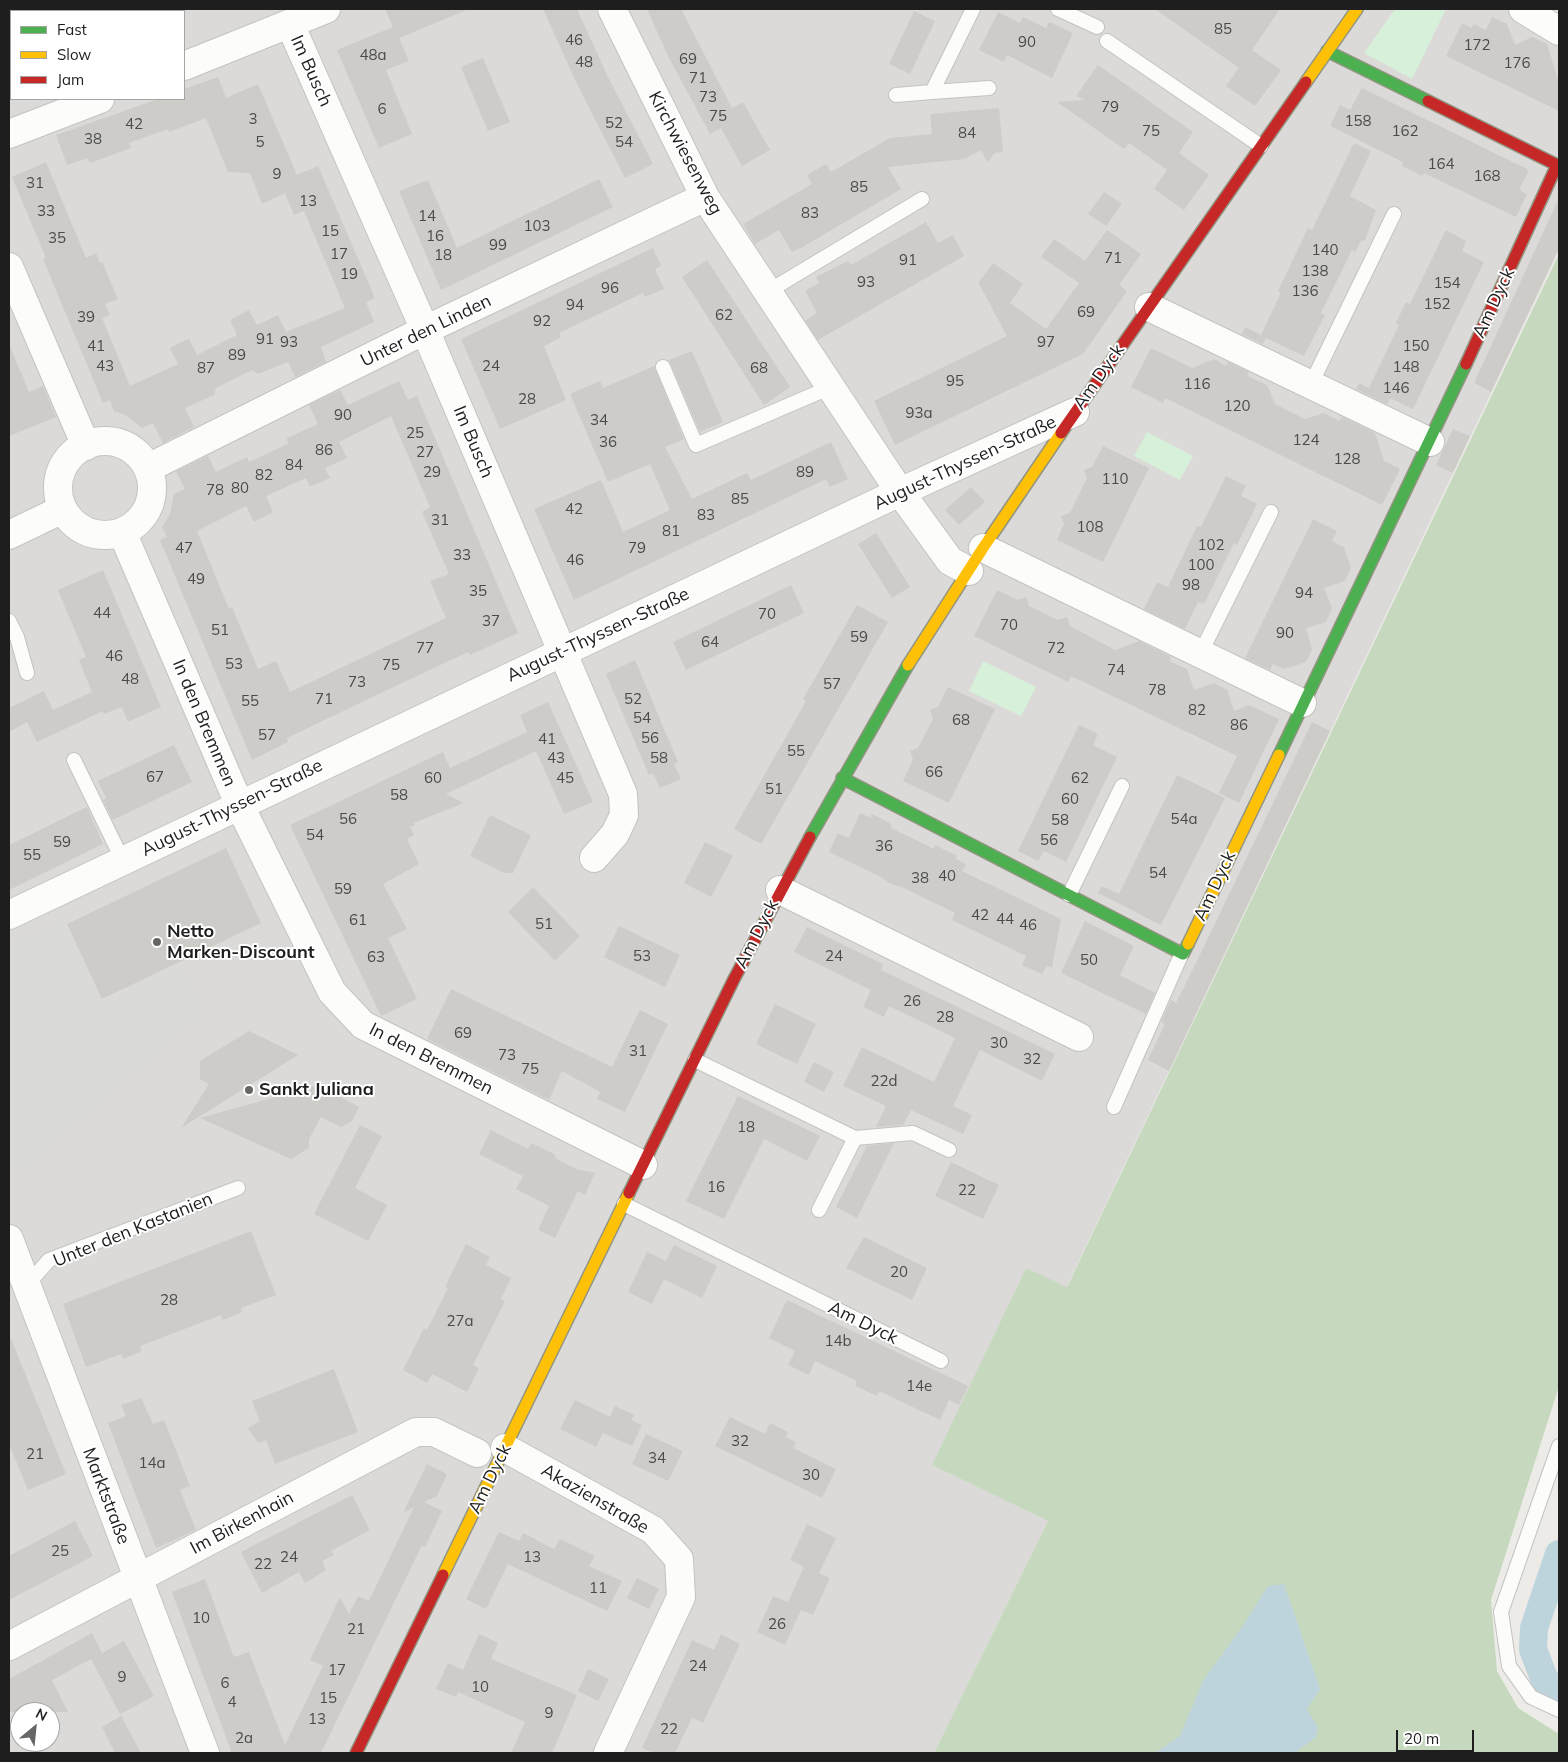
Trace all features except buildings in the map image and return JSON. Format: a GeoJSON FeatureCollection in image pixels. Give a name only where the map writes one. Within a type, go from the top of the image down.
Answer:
{"type":"FeatureCollection","features":[{"type":"Feature","properties":{"kind":"main road","name":"Am Dyck"},"geometry":{"type":"LineString","coordinates":[[356,1753],[694,1060],[780,890],[842,778],[905,670],[983,548],[1075,412],[1357,9]]}},
{"type":"Feature","properties":{"kind":"main road","name":"Am Dyck"},"geometry":{"type":"LineString","coordinates":[[1182,953],[1430,442],[1558,162],[1327,51]]}},
{"type":"Feature","properties":{"kind":"main road"},"geometry":{"type":"LineString","coordinates":[[842,778],[1182,953]]}},
{"type":"Feature","properties":{"kind":"street"},"geometry":{"type":"LineString","coordinates":[[185,66],[326,9]]}},
{"type":"Feature","properties":{"kind":"street","name":"Kirchwiesenweg"},"geometry":{"type":"LineString","coordinates":[[612,9],[705,197],[900,492],[950,560],[968,571]]}},
{"type":"Feature","properties":{"kind":"street"},"geometry":{"type":"LineString","coordinates":[[1523,9],[1559,31]]}},
{"type":"Feature","properties":{"kind":"street","name":"Im Busch"},"geometry":{"type":"LineString","coordinates":[[290,24],[425,330],[623,794],[624,815],[614,834],[594,858]]}},
{"type":"Feature","properties":{"kind":"street"},"geometry":{"type":"LineString","coordinates":[[9,134],[97,100]]}},
{"type":"Feature","properties":{"kind":"street","name":"Unter den Linden"},"geometry":{"type":"LineString","coordinates":[[148,468],[425,330],[705,197]]}},
{"type":"Feature","properties":{"kind":"street"},"geometry":{"type":"LineString","coordinates":[[9,267],[86,446]]}},
{"type":"Feature","properties":{"kind":"street"},"geometry":{"type":"LineString","coordinates":[[1149,306],[1430,442]]}},
{"type":"Feature","properties":{"kind":"street","name":"August-Thyssen-Straße"},"geometry":{"type":"LineString","coordinates":[[9,915],[239,804],[900,492],[1075,412]]}},
{"type":"Feature","properties":{"kind":"street"},"geometry":{"type":"LineString","coordinates":[[102,441],[121,444],[137,453],[148,468],[153,486],[150,504],[141,520],[122,532],[109,536],[90,533],[74,524],[63,509],[58,492],[60,473],[70,457],[86,446],[102,441]]}},
{"type":"Feature","properties":{"kind":"street"},"geometry":{"type":"LineString","coordinates":[[9,535],[63,509]]}},
{"type":"Feature","properties":{"kind":"street","name":"In den Bremmen"},"geometry":{"type":"LineString","coordinates":[[122,532],[239,804],[332,992],[363,1025],[643,1165]]}},
{"type":"Feature","properties":{"kind":"street"},"geometry":{"type":"LineString","coordinates":[[983,548],[1302,703]]}},
{"type":"Feature","properties":{"kind":"street","name":"Am Dyck"},"geometry":{"type":"LineString","coordinates":[[780,890],[1079,1037]]}},
{"type":"Feature","properties":{"kind":"street","name":"Marktstraße"},"geometry":{"type":"LineString","coordinates":[[9,1240],[18,1291],[137,1578],[205,1753]]}},
{"type":"Feature","properties":{"kind":"street","name":"Im Birkenhain"},"geometry":{"type":"LineString","coordinates":[[9,1646],[416,1432],[434,1432],[477,1453]]}},
{"type":"Feature","properties":{"kind":"street","name":"Akazienstraße"},"geometry":{"type":"LineString","coordinates":[[505,1448],[653,1530],[679,1559],[682,1597],[608,1753]]}},
{"type":"Feature","properties":{"kind":"lane"},"geometry":{"type":"LineString","coordinates":[[932,92],[972,9]]}},
{"type":"Feature","properties":{"kind":"lane"},"geometry":{"type":"LineString","coordinates":[[1058,9],[1097,27]]}},
{"type":"Feature","properties":{"kind":"lane"},"geometry":{"type":"LineString","coordinates":[[1107,41],[1261,146]]}},
{"type":"Feature","properties":{"kind":"lane"},"geometry":{"type":"LineString","coordinates":[[896,95],[989,88]]}},
{"type":"Feature","properties":{"kind":"lane"},"geometry":{"type":"LineString","coordinates":[[767,292],[922,199]]}},
{"type":"Feature","properties":{"kind":"lane"},"geometry":{"type":"LineString","coordinates":[[1311,384],[1394,214]]}},
{"type":"Feature","properties":{"kind":"lane"},"geometry":{"type":"LineString","coordinates":[[663,366],[696,445],[831,387]]}},
{"type":"Feature","properties":{"kind":"lane"},"geometry":{"type":"LineString","coordinates":[[1200,654],[1270,512]]}},
{"type":"Feature","properties":{"kind":"lane"},"geometry":{"type":"LineString","coordinates":[[9,621],[17,638],[27,673]]}},
{"type":"Feature","properties":{"kind":"lane","name":"August-Thyssen-Straße"},"geometry":{"type":"LineString","coordinates":[[74,760],[123,861]]}},
{"type":"Feature","properties":{"kind":"lane"},"geometry":{"type":"LineString","coordinates":[[1070,895],[1122,786]]}},
{"type":"Feature","properties":{"kind":"lane"},"geometry":{"type":"LineString","coordinates":[[1114,1107],[1182,953]]}},
{"type":"Feature","properties":{"kind":"lane"},"geometry":{"type":"LineString","coordinates":[[694,1060],[855,1138],[913,1133],[949,1150]]}},
{"type":"Feature","properties":{"kind":"lane"},"geometry":{"type":"LineString","coordinates":[[820,1210],[855,1138]]}},
{"type":"Feature","properties":{"kind":"lane","name":"Unter den Kastanien"},"geometry":{"type":"LineString","coordinates":[[18,1291],[49,1260],[238,1188]]}},
{"type":"Feature","properties":{"kind":"lane","name":"Am Dyck"},"geometry":{"type":"LineString","coordinates":[[624,1204],[941,1361]]}},
{"type":"Feature","properties":{"kind":"lane"},"geometry":{"type":"LineString","coordinates":[[1559,1446],[1501,1612],[1509,1666],[1531,1697],[1559,1710]]}},
{"type":"Feature","properties":{"kind":"shaded area"},"geometry":{"type":"Polygon","coordinates":[[[9,9],[1532,9],[1559,25],[1559,250],[1066,1288],[1026,1268],[933,1465],[1048,1521],[934,1753],[9,1753],[9,9]]]}},
{"type":"Feature","properties":{"kind":"shaded area"},"geometry":{"type":"Polygon","coordinates":[[[62,922],[102,1005],[180,966],[203,1012],[16,1172],[9,1154],[9,946],[62,922]]]}},
{"type":"Feature","properties":{"kind":"green space"},"geometry":{"type":"Polygon","coordinates":[[[1395,9],[1446,9],[1412,79],[1364,53],[1395,9]]]}},
{"type":"Feature","properties":{"kind":"green space"},"geometry":{"type":"Polygon","coordinates":[[[1559,254],[1559,1386],[1491,1600],[1497,1671],[1518,1708],[1559,1734],[1559,1753],[934,1753],[1048,1521],[932,1465],[1026,1268],[1067,1287],[1559,254]]]}},
{"type":"Feature","properties":{"kind":"green space"},"geometry":{"type":"Polygon","coordinates":[[[1147,432],[1193,456],[1180,480],[1134,456],[1147,432]]]}},
{"type":"Feature","properties":{"kind":"green space"},"geometry":{"type":"Polygon","coordinates":[[[983,661],[1036,687],[1021,716],[969,691],[983,661]]]}},
{"type":"Feature","properties":{"kind":"water"},"geometry":{"type":"Polygon","coordinates":[[[1284,1584],[1320,1689],[1307,1709],[1318,1728],[1316,1737],[1295,1753],[1155,1753],[1180,1736],[1203,1681],[1242,1627],[1268,1586],[1284,1584]]]}},
{"type":"Feature","properties":{"kind":"waterway"},"geometry":{"type":"LineString","coordinates":[[1559,1554],[1534,1628],[1533,1649],[1545,1681],[1559,1691]]}},
{"type":"Feature","properties":{"kind":"traffic: fast"},"geometry":{"type":"LineString","coordinates":[[1327,51],[1428,101]]}},
{"type":"Feature","properties":{"kind":"traffic: fast"},"geometry":{"type":"LineString","coordinates":[[1279,755],[1466,364]]}},
{"type":"Feature","properties":{"kind":"traffic: fast"},"geometry":{"type":"LineString","coordinates":[[810,837],[908,665]]}},
{"type":"Feature","properties":{"kind":"traffic: fast"},"geometry":{"type":"LineString","coordinates":[[842,778],[1183,954],[1188,944]]}},
{"type":"Feature","properties":{"kind":"traffic: slow"},"geometry":{"type":"LineString","coordinates":[[1306,82],[1357,9]]}},
{"type":"Feature","properties":{"kind":"traffic: slow"},"geometry":{"type":"LineString","coordinates":[[908,665],[983,548],[1061,433]]}},
{"type":"Feature","properties":{"kind":"traffic: slow"},"geometry":{"type":"LineString","coordinates":[[1188,944],[1279,755]]}},
{"type":"Feature","properties":{"kind":"traffic: slow"},"geometry":{"type":"LineString","coordinates":[[443,1575],[629,1193]]}},
{"type":"Feature","properties":{"kind":"traffic: jam"},"geometry":{"type":"LineString","coordinates":[[1061,433],[1306,82]]}},
{"type":"Feature","properties":{"kind":"traffic: jam"},"geometry":{"type":"LineString","coordinates":[[1428,101],[1557,165],[1466,364]]}},
{"type":"Feature","properties":{"kind":"traffic: jam"},"geometry":{"type":"LineString","coordinates":[[629,1193],[734,979],[810,837]]}},
{"type":"Feature","properties":{"kind":"traffic: jam"},"geometry":{"type":"LineString","coordinates":[[356,1753],[443,1575]]}},
{"type":"Feature","properties":{"kind":"place","name":"Netto Marken-Discount"},"geometry":{"type":"Point","coordinates":[157,942]}},
{"type":"Feature","properties":{"kind":"place","name":"Sankt Juliana"},"geometry":{"type":"Point","coordinates":[249,1090]}}]}
